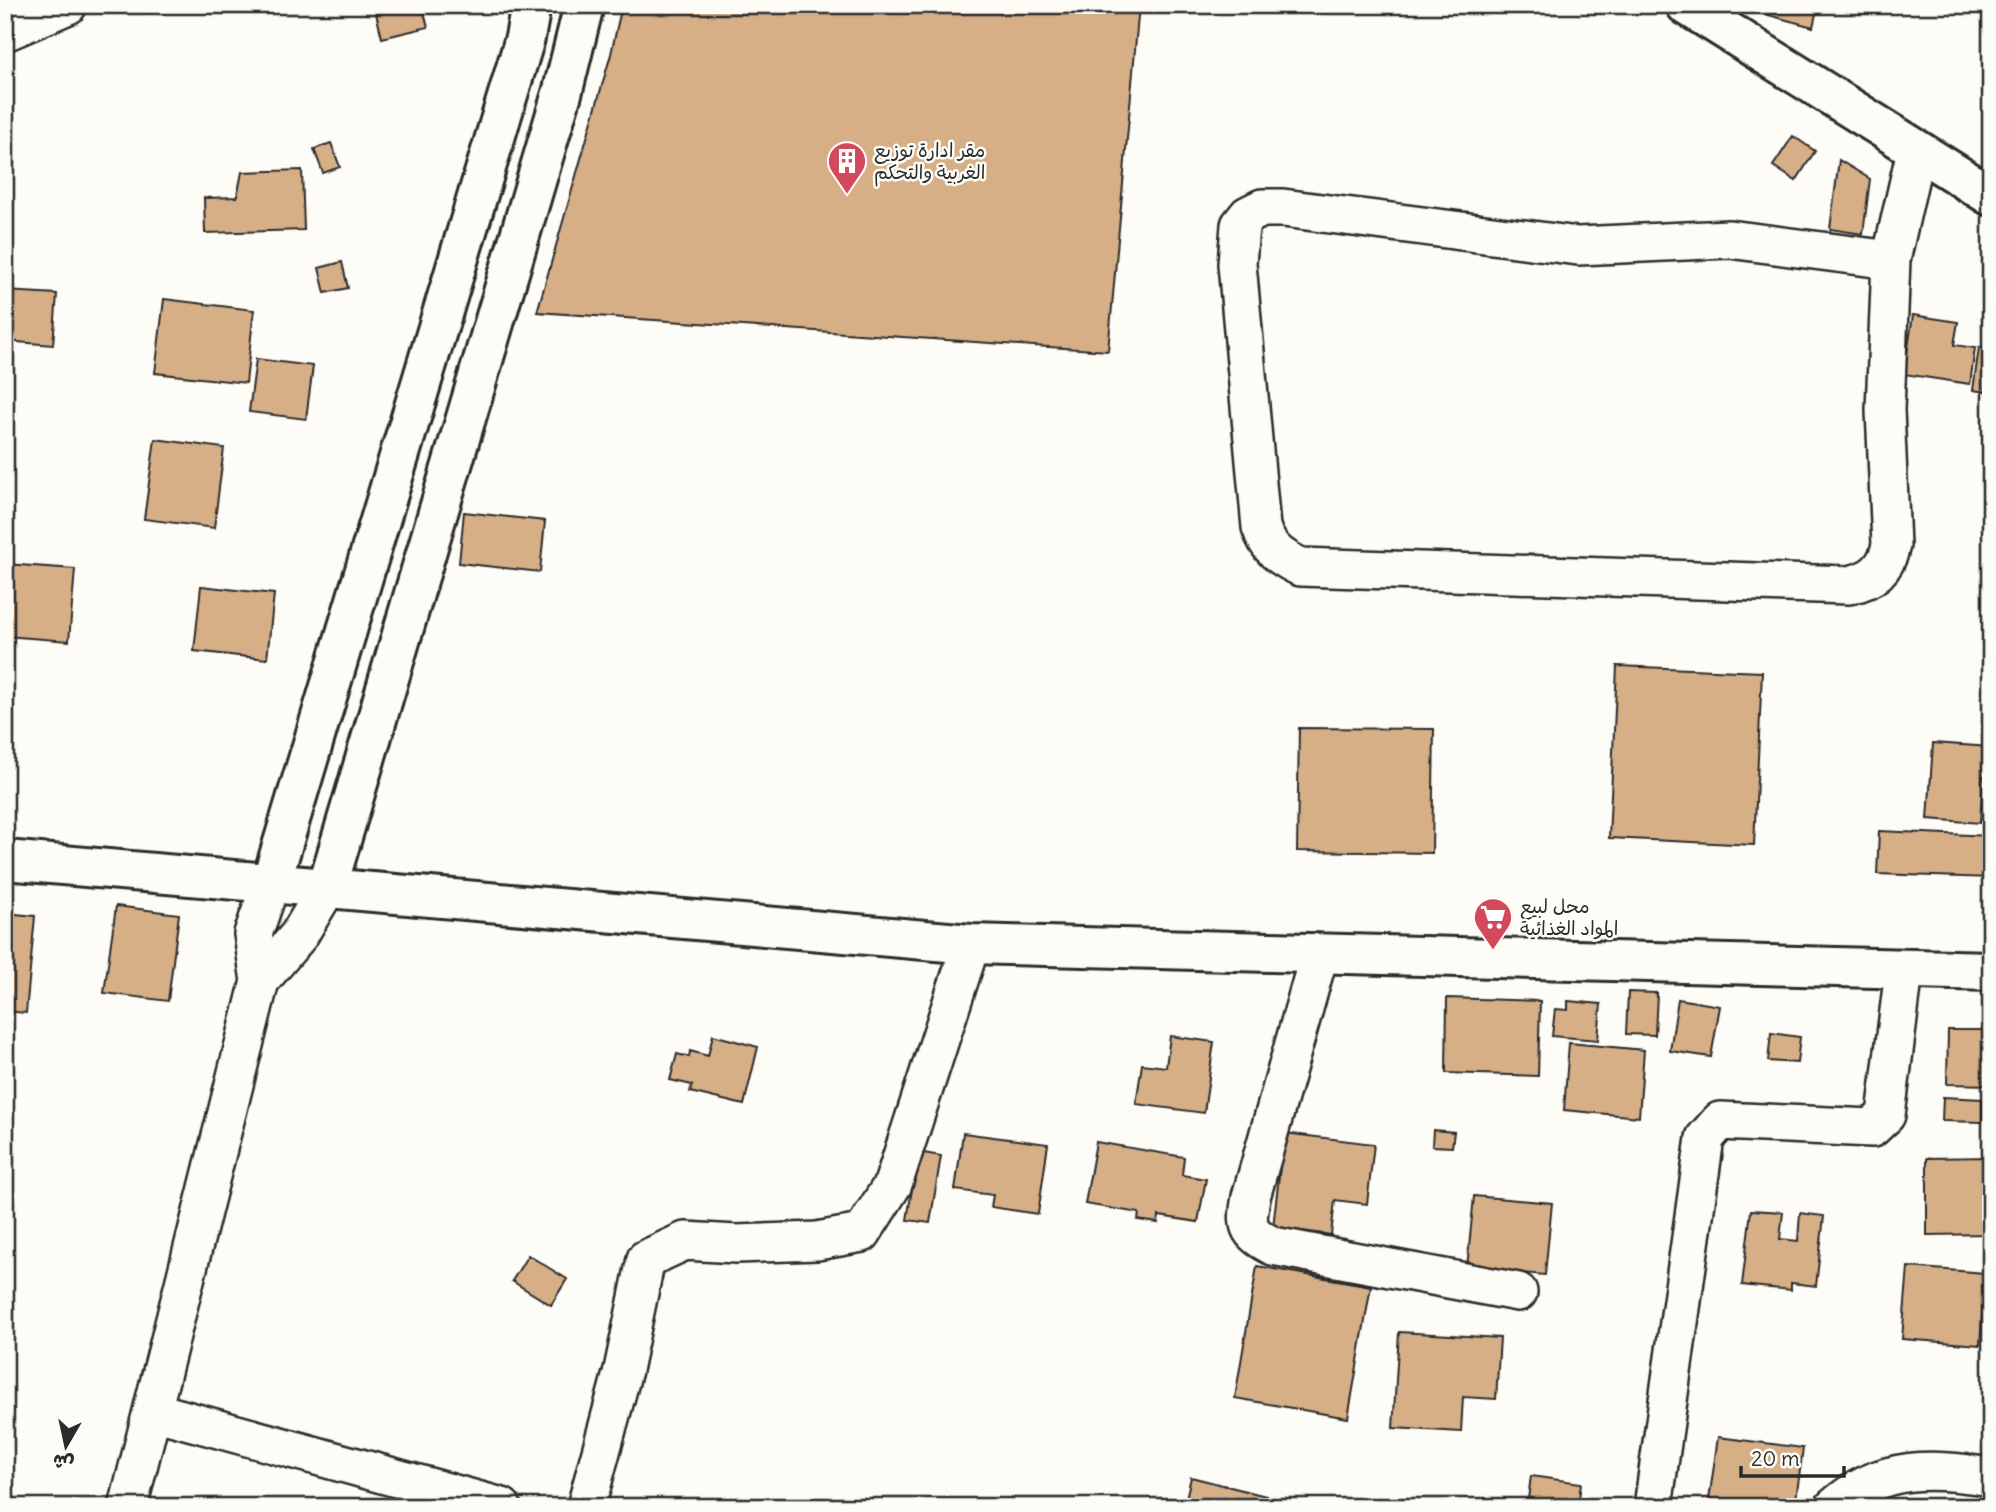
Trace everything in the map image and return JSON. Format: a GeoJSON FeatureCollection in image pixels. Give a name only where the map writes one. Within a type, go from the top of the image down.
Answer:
{"type":"FeatureCollection","features":[{"type":"Feature","properties":{"kind":"main road"},"geometry":{"type":"LineString","coordinates":[[271,883],[525,38],[531,5]]}},
{"type":"Feature","properties":{"kind":"main road"},"geometry":{"type":"LineString","coordinates":[[327,888],[563,90],[583,5]]}},
{"type":"Feature","properties":{"kind":"main road"},"geometry":{"type":"LineString","coordinates":[[1686,5],[1991,196]]}},
{"type":"Feature","properties":{"kind":"main road"},"geometry":{"type":"LineString","coordinates":[[5,860],[971,944],[1904,971],[1991,971]]}},
{"type":"Feature","properties":{"kind":"street"},"geometry":{"type":"LineString","coordinates":[[5,32],[68,5]]}},
{"type":"Feature","properties":{"kind":"street"},"geometry":{"type":"LineString","coordinates":[[1891,260],[1729,239],[1578,246],[1310,209],[1262,208],[1248,215],[1240,225],[1237,264],[1261,527],[1266,542],[1273,551],[1300,567],[1849,585],[1867,581],[1888,561],[1891,545],[1885,410],[1891,260],[1916,150]]}},
{"type":"Feature","properties":{"kind":"street"},"geometry":{"type":"LineString","coordinates":[[128,1507],[260,981],[253,934],[271,883]]}},
{"type":"Feature","properties":{"kind":"street"},"geometry":{"type":"LineString","coordinates":[[260,981],[299,935],[327,888]]}},
{"type":"Feature","properties":{"kind":"street"},"geometry":{"type":"LineString","coordinates":[[586,1507],[623,1370],[646,1259],[685,1241],[736,1244],[817,1241],[862,1233],[893,1184],[971,944]]}},
{"type":"Feature","properties":{"kind":"street"},"geometry":{"type":"LineString","coordinates":[[1319,955],[1251,1197],[1247,1221],[1254,1236],[1273,1246],[1518,1292]]}},
{"type":"Feature","properties":{"kind":"street"},"geometry":{"type":"LineString","coordinates":[[1653,1507],[1704,1139],[1720,1121],[1872,1128],[1881,1122],[1886,1115],[1904,971]]}},
{"type":"Feature","properties":{"kind":"street"},"geometry":{"type":"LineString","coordinates":[[153,1411],[502,1507]]}},
{"type":"Feature","properties":{"kind":"street"},"geometry":{"type":"LineString","coordinates":[[1834,1507],[1883,1476],[1906,1471],[1942,1470],[1991,1477]]}},
{"type":"Feature","properties":{"kind":"building"},"geometry":{"type":"Polygon","coordinates":[[[374,5],[422,5],[428,27],[382,38],[374,5]]]}},
{"type":"Feature","properties":{"kind":"building","name":"مقر ادارة توزيع الغربية والتحكم"},"geometry":{"type":"Polygon","coordinates":[[[622,5],[1139,5],[1108,351],[537,312],[611,54],[622,5]]]}},
{"type":"Feature","properties":{"kind":"building"},"geometry":{"type":"Polygon","coordinates":[[[815,5],[894,5],[894,12],[814,9],[815,5]]]}},
{"type":"Feature","properties":{"kind":"building"},"geometry":{"type":"Polygon","coordinates":[[[1731,5],[1818,5],[1813,27],[1731,5]]]}},
{"type":"Feature","properties":{"kind":"building"},"geometry":{"type":"Polygon","coordinates":[[[1793,136],[1815,151],[1796,181],[1773,166],[1793,136]]]}},
{"type":"Feature","properties":{"kind":"building"},"geometry":{"type":"Polygon","coordinates":[[[331,143],[340,167],[323,173],[314,149],[331,143]]]}},
{"type":"Feature","properties":{"kind":"building"},"geometry":{"type":"Polygon","coordinates":[[[1839,160],[1870,179],[1863,234],[1830,229],[1839,160]]]}},
{"type":"Feature","properties":{"kind":"building"},"geometry":{"type":"Polygon","coordinates":[[[302,170],[304,230],[205,233],[204,198],[237,197],[242,172],[302,170]]]}},
{"type":"Feature","properties":{"kind":"building"},"geometry":{"type":"Polygon","coordinates":[[[342,262],[348,288],[325,293],[319,268],[342,262]]]}},
{"type":"Feature","properties":{"kind":"building"},"geometry":{"type":"Polygon","coordinates":[[[5,291],[57,294],[53,345],[5,341],[5,291]]]}},
{"type":"Feature","properties":{"kind":"building"},"geometry":{"type":"Polygon","coordinates":[[[164,299],[254,310],[246,383],[155,373],[164,299]]]}},
{"type":"Feature","properties":{"kind":"building"},"geometry":{"type":"Polygon","coordinates":[[[1913,315],[1958,322],[1954,345],[1975,348],[1970,384],[1904,374],[1913,315]]]}},
{"type":"Feature","properties":{"kind":"building"},"geometry":{"type":"Polygon","coordinates":[[[1979,347],[1991,348],[1985,392],[1973,390],[1979,347]]]}},
{"type":"Feature","properties":{"kind":"building"},"geometry":{"type":"Polygon","coordinates":[[[256,359],[313,366],[306,419],[249,412],[256,359]]]}},
{"type":"Feature","properties":{"kind":"building"},"geometry":{"type":"Polygon","coordinates":[[[155,439],[224,448],[214,528],[144,519],[155,439]]]}},
{"type":"Feature","properties":{"kind":"building"},"geometry":{"type":"Polygon","coordinates":[[[464,512],[545,521],[540,572],[459,563],[464,512]]]}},
{"type":"Feature","properties":{"kind":"building"},"geometry":{"type":"Polygon","coordinates":[[[5,564],[75,569],[69,641],[5,636],[5,564]]]}},
{"type":"Feature","properties":{"kind":"building"},"geometry":{"type":"Polygon","coordinates":[[[201,586],[274,594],[267,659],[194,651],[201,586]]]}},
{"type":"Feature","properties":{"kind":"building"},"geometry":{"type":"Polygon","coordinates":[[[1617,666],[1762,672],[1754,845],[1609,838],[1617,666]]]}},
{"type":"Feature","properties":{"kind":"building"},"geometry":{"type":"Polygon","coordinates":[[[1299,728],[1434,729],[1432,853],[1297,851],[1299,728]]]}},
{"type":"Feature","properties":{"kind":"building"},"geometry":{"type":"Polygon","coordinates":[[[1933,743],[1991,747],[1991,776],[1983,776],[1980,823],[1928,819],[1933,743]]]}},
{"type":"Feature","properties":{"kind":"building"},"geometry":{"type":"Polygon","coordinates":[[[1879,831],[1991,836],[1991,878],[1877,874],[1879,831]]]}},
{"type":"Feature","properties":{"kind":"building"},"geometry":{"type":"Polygon","coordinates":[[[116,906],[179,914],[168,1001],[104,993],[116,906]]]}},
{"type":"Feature","properties":{"kind":"building"},"geometry":{"type":"Polygon","coordinates":[[[5,913],[35,916],[26,1013],[5,1011],[5,913]]]}},
{"type":"Feature","properties":{"kind":"building"},"geometry":{"type":"Polygon","coordinates":[[[1628,992],[1657,993],[1655,1035],[1626,1034],[1628,992]]]}},
{"type":"Feature","properties":{"kind":"building"},"geometry":{"type":"Polygon","coordinates":[[[1447,998],[1540,1001],[1538,1076],[1446,1073],[1447,998]]]}},
{"type":"Feature","properties":{"kind":"building"},"geometry":{"type":"Polygon","coordinates":[[[1678,999],[1720,1006],[1711,1057],[1670,1051],[1678,999]]]}},
{"type":"Feature","properties":{"kind":"building"},"geometry":{"type":"Polygon","coordinates":[[[1568,1001],[1601,1004],[1598,1040],[1552,1036],[1555,1009],[1568,1010],[1568,1001]]]}},
{"type":"Feature","properties":{"kind":"building"},"geometry":{"type":"Polygon","coordinates":[[[1948,1030],[1991,1030],[1991,1085],[1947,1084],[1948,1030]]]}},
{"type":"Feature","properties":{"kind":"building"},"geometry":{"type":"Polygon","coordinates":[[[1771,1033],[1800,1037],[1797,1063],[1768,1061],[1771,1033]]]}},
{"type":"Feature","properties":{"kind":"building"},"geometry":{"type":"Polygon","coordinates":[[[713,1035],[758,1047],[744,1105],[690,1092],[692,1085],[670,1080],[677,1054],[689,1057],[690,1051],[708,1056],[713,1035]]]}},
{"type":"Feature","properties":{"kind":"building"},"geometry":{"type":"Polygon","coordinates":[[[1170,1036],[1214,1042],[1204,1113],[1136,1104],[1142,1064],[1166,1067],[1170,1036]]]}},
{"type":"Feature","properties":{"kind":"building"},"geometry":{"type":"Polygon","coordinates":[[[1569,1043],[1644,1050],[1639,1117],[1564,1110],[1569,1043]]]}},
{"type":"Feature","properties":{"kind":"building"},"geometry":{"type":"Polygon","coordinates":[[[1943,1097],[1982,1099],[1982,1122],[1942,1121],[1943,1097]]]}},
{"type":"Feature","properties":{"kind":"building"},"geometry":{"type":"Polygon","coordinates":[[[1433,1130],[1454,1132],[1452,1147],[1432,1146],[1433,1130]]]}},
{"type":"Feature","properties":{"kind":"building"},"geometry":{"type":"Polygon","coordinates":[[[963,1133],[1048,1144],[1038,1214],[991,1207],[993,1195],[955,1190],[963,1133]]]}},
{"type":"Feature","properties":{"kind":"building"},"geometry":{"type":"Polygon","coordinates":[[[1284,1133],[1374,1144],[1367,1204],[1335,1200],[1331,1235],[1273,1227],[1284,1133]]]}},
{"type":"Feature","properties":{"kind":"building"},"geometry":{"type":"Polygon","coordinates":[[[1096,1142],[1184,1157],[1182,1175],[1206,1179],[1198,1222],[1159,1216],[1158,1223],[1138,1220],[1139,1213],[1085,1204],[1096,1142]]]}},
{"type":"Feature","properties":{"kind":"building"},"geometry":{"type":"Polygon","coordinates":[[[918,1152],[941,1156],[930,1223],[907,1220],[918,1152]]]}},
{"type":"Feature","properties":{"kind":"building"},"geometry":{"type":"Polygon","coordinates":[[[1991,1157],[1991,1234],[1927,1235],[1927,1158],[1991,1157]]]}},
{"type":"Feature","properties":{"kind":"building"},"geometry":{"type":"Polygon","coordinates":[[[1474,1196],[1552,1203],[1545,1275],[1467,1268],[1474,1196]]]}},
{"type":"Feature","properties":{"kind":"building"},"geometry":{"type":"Polygon","coordinates":[[[1751,1210],[1783,1212],[1780,1239],[1798,1241],[1800,1213],[1824,1216],[1816,1286],[1791,1283],[1791,1290],[1742,1285],[1751,1210]]]}},
{"type":"Feature","properties":{"kind":"building"},"geometry":{"type":"Polygon","coordinates":[[[528,1255],[567,1279],[551,1305],[512,1281],[528,1255]]]}},
{"type":"Feature","properties":{"kind":"building"},"geometry":{"type":"Polygon","coordinates":[[[1257,1266],[1371,1286],[1348,1418],[1235,1398],[1257,1266]]]}},
{"type":"Feature","properties":{"kind":"building"},"geometry":{"type":"Polygon","coordinates":[[[1908,1267],[1985,1273],[1980,1345],[1902,1339],[1908,1267]]]}},
{"type":"Feature","properties":{"kind":"building"},"geometry":{"type":"Polygon","coordinates":[[[1399,1332],[1500,1338],[1496,1399],[1463,1397],[1461,1432],[1393,1428],[1399,1332]]]}},
{"type":"Feature","properties":{"kind":"building"},"geometry":{"type":"Polygon","coordinates":[[[1718,1437],[1803,1448],[1795,1507],[1708,1507],[1718,1437]]]}},
{"type":"Feature","properties":{"kind":"building"},"geometry":{"type":"Polygon","coordinates":[[[1531,1476],[1581,1483],[1578,1507],[1527,1507],[1531,1476]]]}},
{"type":"Feature","properties":{"kind":"building"},"geometry":{"type":"Polygon","coordinates":[[[1191,1477],[1266,1496],[1263,1507],[1184,1507],[1191,1477]]]}},
{"type":"Feature","properties":{"kind":"place","name":"مقر ادارة توزيع الغربية والتحكم"},"geometry":{"type":"Point","coordinates":[847,195]}},
{"type":"Feature","properties":{"kind":"place","name":"محل لبيع المواد الغذائية"},"geometry":{"type":"Point","coordinates":[1493,951]}}]}
